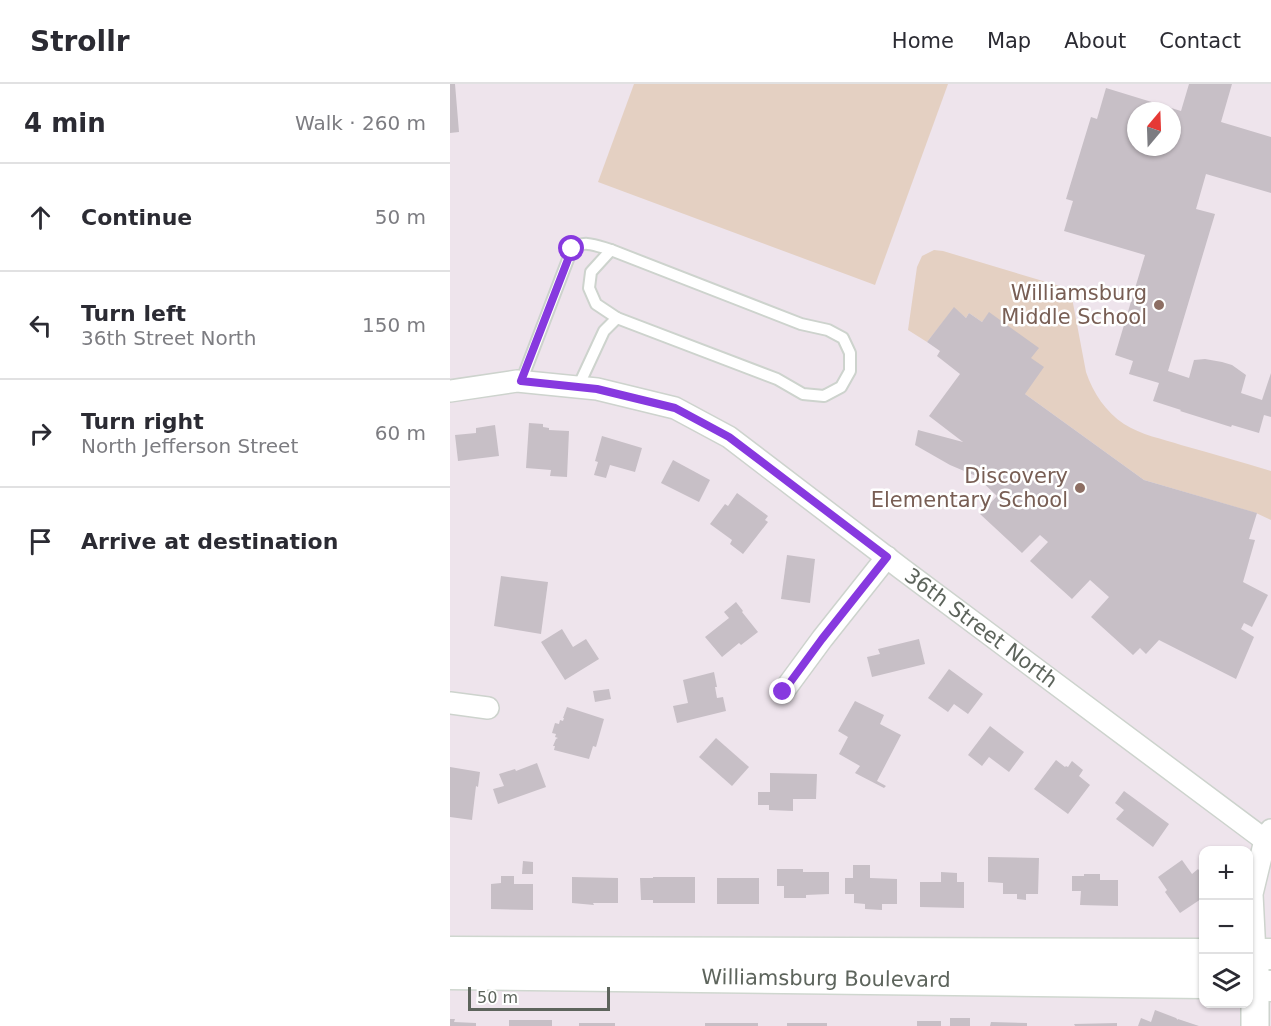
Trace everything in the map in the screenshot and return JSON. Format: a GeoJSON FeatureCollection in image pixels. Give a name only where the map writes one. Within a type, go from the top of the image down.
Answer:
{"type":"FeatureCollection","features":[{"type":"Feature","properties":{"kind":"main road","name":"Williamsburg Boulevard"},"geometry":{"type":"LineString","coordinates":[[450,952],[1199,954]]}},
{"type":"Feature","properties":{"kind":"main road","name":"Williamsburg Boulevard"},"geometry":{"type":"LineString","coordinates":[[450,974],[1199,983]]}},
{"type":"Feature","properties":{"kind":"street","name":"36th Street North"},"geometry":{"type":"LineString","coordinates":[[450,391],[521,381],[597,389],[675,408],[729,437],[887,557],[1268,835]]}},
{"type":"Feature","properties":{"kind":"street"},"geometry":{"type":"LineString","coordinates":[[783,692],[887,557]]}},
{"type":"Feature","properties":{"kind":"street"},"geometry":{"type":"LineString","coordinates":[[450,703],[488,708]]}},
{"type":"Feature","properties":{"kind":"street"},"geometry":{"type":"LineString","coordinates":[[1255,1026],[1258,954],[1252,894],[1268,835]]}},
{"type":"Feature","properties":{"kind":"lane"},"geometry":{"type":"LineString","coordinates":[[521,381],[572,249],[578,244],[590,243],[611,250],[801,324],[828,330],[843,338],[850,353],[850,371],[841,387],[824,396],[803,394],[777,379],[617,318],[596,304],[589,288],[591,272],[611,250]]}},
{"type":"Feature","properties":{"kind":"lane"},"geometry":{"type":"LineString","coordinates":[[578,387],[604,332],[617,318]]}},
{"type":"Feature","properties":{"kind":"shaded area"},"geometry":{"type":"Polygon","coordinates":[[[634,84],[948,84],[875,285],[598,182],[634,84]]]}},
{"type":"Feature","properties":{"kind":"shaded area"},"geometry":{"type":"Polygon","coordinates":[[[934,250],[1068,290],[1072,298],[1086,372],[1096,395],[1106,408],[1124,424],[1145,434],[1271,471],[1271,520],[1256,513],[1144,480],[1025,394],[1031,358],[989,313],[982,322],[969,313],[966,318],[954,308],[927,342],[908,330],[917,267],[922,256],[934,250]]]}},
{"type":"Feature","properties":{"kind":"building"},"geometry":{"type":"Polygon","coordinates":[[[450,84],[455,84],[459,132],[450,133],[450,84]]]}},
{"type":"Feature","properties":{"kind":"building","name":"Williamsburg Middle School"},"geometry":{"type":"Polygon","coordinates":[[[1189,84],[1232,84],[1221,122],[1271,137],[1271,193],[1206,174],[1196,209],[1215,214],[1168,371],[1189,378],[1194,360],[1205,359],[1232,365],[1246,375],[1241,393],[1262,400],[1271,373],[1271,417],[1264,415],[1259,433],[1232,425],[1231,427],[1153,401],[1159,383],[1129,374],[1133,361],[1115,355],[1145,255],[1064,231],[1073,201],[1066,199],[1091,117],[1097,119],[1106,88],[1152,102],[1127,102],[1127,156],[1181,156],[1181,111],[1189,84]]]}},
{"type":"Feature","properties":{"kind":"building","name":"Discovery Elementary School"},"geometry":{"type":"Polygon","coordinates":[[[954,307],[966,318],[969,313],[982,322],[989,312],[1039,348],[1031,358],[1044,367],[1025,394],[1144,480],[1257,513],[1249,539],[1255,540],[1243,582],[1268,595],[1252,627],[1244,623],[1241,629],[1254,637],[1236,679],[1159,640],[1146,654],[1140,648],[1133,655],[1091,617],[1109,597],[1090,580],[1072,599],[1030,561],[1048,542],[1040,535],[1022,553],[980,514],[997,496],[976,476],[950,465],[915,445],[918,430],[963,442],[929,416],[960,374],[937,356],[940,351],[927,342],[954,307]]]}},
{"type":"Feature","properties":{"kind":"building"},"geometry":{"type":"Polygon","coordinates":[[[529,423],[543,424],[543,427],[549,430],[569,431],[567,477],[550,476],[551,470],[526,468],[529,423]]]}},
{"type":"Feature","properties":{"kind":"building"},"geometry":{"type":"Polygon","coordinates":[[[495,425],[499,456],[458,461],[455,435],[476,433],[476,428],[495,425]]]}},
{"type":"Feature","properties":{"kind":"building"},"geometry":{"type":"Polygon","coordinates":[[[602,436],[642,448],[635,472],[610,465],[606,478],[594,475],[598,462],[595,461],[602,436]]]}},
{"type":"Feature","properties":{"kind":"building"},"geometry":{"type":"Polygon","coordinates":[[[673,460],[710,480],[699,502],[661,483],[673,460]]]}},
{"type":"Feature","properties":{"kind":"building"},"geometry":{"type":"Polygon","coordinates":[[[737,493],[768,516],[765,520],[768,522],[743,554],[730,544],[732,540],[710,524],[725,504],[728,506],[737,493]]]}},
{"type":"Feature","properties":{"kind":"building"},"geometry":{"type":"Polygon","coordinates":[[[787,555],[815,559],[810,603],[781,599],[787,555]]]}},
{"type":"Feature","properties":{"kind":"building"},"geometry":{"type":"Polygon","coordinates":[[[501,576],[548,582],[541,634],[494,626],[501,576]]]}},
{"type":"Feature","properties":{"kind":"building"},"geometry":{"type":"Polygon","coordinates":[[[736,602],[758,632],[741,645],[739,643],[722,657],[705,637],[729,618],[724,612],[736,602]]]}},
{"type":"Feature","properties":{"kind":"building"},"geometry":{"type":"Polygon","coordinates":[[[562,629],[573,647],[586,639],[599,659],[565,680],[541,642],[562,629]]]}},
{"type":"Feature","properties":{"kind":"building"},"geometry":{"type":"Polygon","coordinates":[[[919,639],[925,664],[872,677],[867,657],[880,654],[878,649],[919,639]]]}},
{"type":"Feature","properties":{"kind":"building"},"geometry":{"type":"Polygon","coordinates":[[[949,669],[983,694],[968,714],[954,704],[948,712],[928,698],[949,669]]]}},
{"type":"Feature","properties":{"kind":"building"},"geometry":{"type":"Polygon","coordinates":[[[714,672],[717,698],[723,697],[726,711],[677,723],[673,706],[688,703],[683,680],[714,672]]]}},
{"type":"Feature","properties":{"kind":"building"},"geometry":{"type":"Polygon","coordinates":[[[609,689],[611,699],[595,702],[593,691],[609,689]]]}},
{"type":"Feature","properties":{"kind":"building"},"geometry":{"type":"Polygon","coordinates":[[[855,701],[884,715],[880,724],[901,735],[877,781],[886,786],[884,788],[855,773],[860,766],[839,754],[848,737],[838,731],[855,701]]]}},
{"type":"Feature","properties":{"kind":"building"},"geometry":{"type":"Polygon","coordinates":[[[567,707],[604,719],[596,747],[593,746],[589,759],[554,750],[555,746],[553,746],[558,738],[552,733],[555,723],[559,724],[560,720],[563,721],[567,707]]]}},
{"type":"Feature","properties":{"kind":"building"},"geometry":{"type":"Polygon","coordinates":[[[990,726],[1024,752],[1009,772],[989,757],[982,766],[968,755],[990,726]]]}},
{"type":"Feature","properties":{"kind":"building"},"geometry":{"type":"Polygon","coordinates":[[[716,738],[749,767],[732,786],[699,757],[716,738]]]}},
{"type":"Feature","properties":{"kind":"building"},"geometry":{"type":"Polygon","coordinates":[[[1056,760],[1065,767],[1068,767],[1072,761],[1083,770],[1079,776],[1090,785],[1068,814],[1034,789],[1056,760]]]}},
{"type":"Feature","properties":{"kind":"building"},"geometry":{"type":"Polygon","coordinates":[[[537,763],[546,787],[498,804],[493,789],[504,786],[499,774],[515,769],[516,771],[537,763]]]}},
{"type":"Feature","properties":{"kind":"building"},"geometry":{"type":"Polygon","coordinates":[[[450,767],[480,772],[472,820],[450,817],[450,767]]]}},
{"type":"Feature","properties":{"kind":"building"},"geometry":{"type":"Polygon","coordinates":[[[770,773],[817,774],[816,799],[793,799],[793,811],[769,810],[769,805],[758,805],[758,792],[770,792],[770,773]]]}},
{"type":"Feature","properties":{"kind":"building"},"geometry":{"type":"Polygon","coordinates":[[[1124,791],[1169,824],[1153,847],[1116,819],[1124,810],[1115,803],[1124,791]]]}},
{"type":"Feature","properties":{"kind":"building"},"geometry":{"type":"Polygon","coordinates":[[[988,857],[1039,858],[1038,894],[1026,894],[1026,900],[1017,899],[1017,894],[1003,894],[1003,883],[988,882],[988,857]]]}},
{"type":"Feature","properties":{"kind":"building"},"geometry":{"type":"Polygon","coordinates":[[[1182,860],[1192,874],[1198,869],[1199,900],[1180,913],[1165,892],[1167,890],[1158,877],[1182,860]]]}},
{"type":"Feature","properties":{"kind":"building"},"geometry":{"type":"Polygon","coordinates":[[[523,861],[533,862],[533,874],[522,874],[523,861]]]}},
{"type":"Feature","properties":{"kind":"building"},"geometry":{"type":"Polygon","coordinates":[[[853,865],[870,865],[870,878],[897,879],[897,904],[882,904],[882,910],[865,909],[865,904],[854,903],[854,894],[845,894],[845,878],[853,878],[853,865]]]}},
{"type":"Feature","properties":{"kind":"building"},"geometry":{"type":"Polygon","coordinates":[[[777,869],[829,872],[829,894],[806,895],[806,898],[784,898],[784,886],[777,886],[777,869]]]}},
{"type":"Feature","properties":{"kind":"building"},"geometry":{"type":"Polygon","coordinates":[[[941,872],[957,873],[957,882],[964,882],[964,908],[920,907],[920,882],[941,882],[941,872]]]}},
{"type":"Feature","properties":{"kind":"building"},"geometry":{"type":"Polygon","coordinates":[[[1084,874],[1100,874],[1100,880],[1118,880],[1118,906],[1080,905],[1081,891],[1072,891],[1072,876],[1084,876],[1084,874]]]}},
{"type":"Feature","properties":{"kind":"building"},"geometry":{"type":"Polygon","coordinates":[[[501,876],[514,876],[514,884],[533,884],[533,910],[491,909],[491,884],[501,883],[501,876]]]}},
{"type":"Feature","properties":{"kind":"building"},"geometry":{"type":"Polygon","coordinates":[[[572,877],[618,878],[618,903],[593,903],[594,905],[572,903],[572,877]]]}},
{"type":"Feature","properties":{"kind":"building"},"geometry":{"type":"Polygon","coordinates":[[[695,877],[695,903],[653,903],[653,900],[641,900],[640,878],[695,877]]]}},
{"type":"Feature","properties":{"kind":"building"},"geometry":{"type":"Polygon","coordinates":[[[717,878],[759,878],[759,904],[717,904],[717,878]]]}},
{"type":"Feature","properties":{"kind":"building"},"geometry":{"type":"Polygon","coordinates":[[[1155,1010],[1199,1026],[1138,1026],[1141,1018],[1151,1022],[1155,1010]]]}},
{"type":"Feature","properties":{"kind":"building"},"geometry":{"type":"Polygon","coordinates":[[[950,1018],[970,1018],[970,1026],[950,1026],[950,1018]]]}},
{"type":"Feature","properties":{"kind":"building"},"geometry":{"type":"Polygon","coordinates":[[[450,1019],[455,1019],[454,1022],[476,1023],[476,1026],[450,1026],[450,1019]]]}},
{"type":"Feature","properties":{"kind":"building"},"geometry":{"type":"Polygon","coordinates":[[[509,1020],[552,1020],[552,1026],[509,1026],[509,1020]]]}},
{"type":"Feature","properties":{"kind":"building"},"geometry":{"type":"Polygon","coordinates":[[[917,1021],[941,1021],[941,1026],[917,1026],[917,1021]]]}},
{"type":"Feature","properties":{"kind":"building"},"geometry":{"type":"Polygon","coordinates":[[[991,1022],[1027,1023],[1027,1026],[990,1026],[991,1022]]]}},
{"type":"Feature","properties":{"kind":"building"},"geometry":{"type":"Polygon","coordinates":[[[579,1023],[615,1023],[615,1026],[579,1026],[579,1023]]]}},
{"type":"Feature","properties":{"kind":"building"},"geometry":{"type":"Polygon","coordinates":[[[705,1023],[758,1023],[758,1026],[705,1026],[705,1023]]]}},
{"type":"Feature","properties":{"kind":"building"},"geometry":{"type":"Polygon","coordinates":[[[787,1023],[827,1023],[827,1026],[787,1026],[787,1023]]]}},
{"type":"Feature","properties":{"kind":"building"},"geometry":{"type":"Polygon","coordinates":[[[1117,1023],[1117,1026],[1075,1026],[1074,1024],[1117,1023]]]}},
{"type":"Feature","properties":{"kind":"place","name":"Williamsburg Middle School"},"geometry":{"type":"Point","coordinates":[1159,305]}},
{"type":"Feature","properties":{"kind":"place","name":"Discovery Elementary School"},"geometry":{"type":"Point","coordinates":[1080,488]}},
{"type":"Feature","properties":{"kind":"route"},"geometry":{"type":"LineString","coordinates":[[572,249],[521,381],[597,389],[675,408],[729,437],[887,557],[783,692]]}}]}
